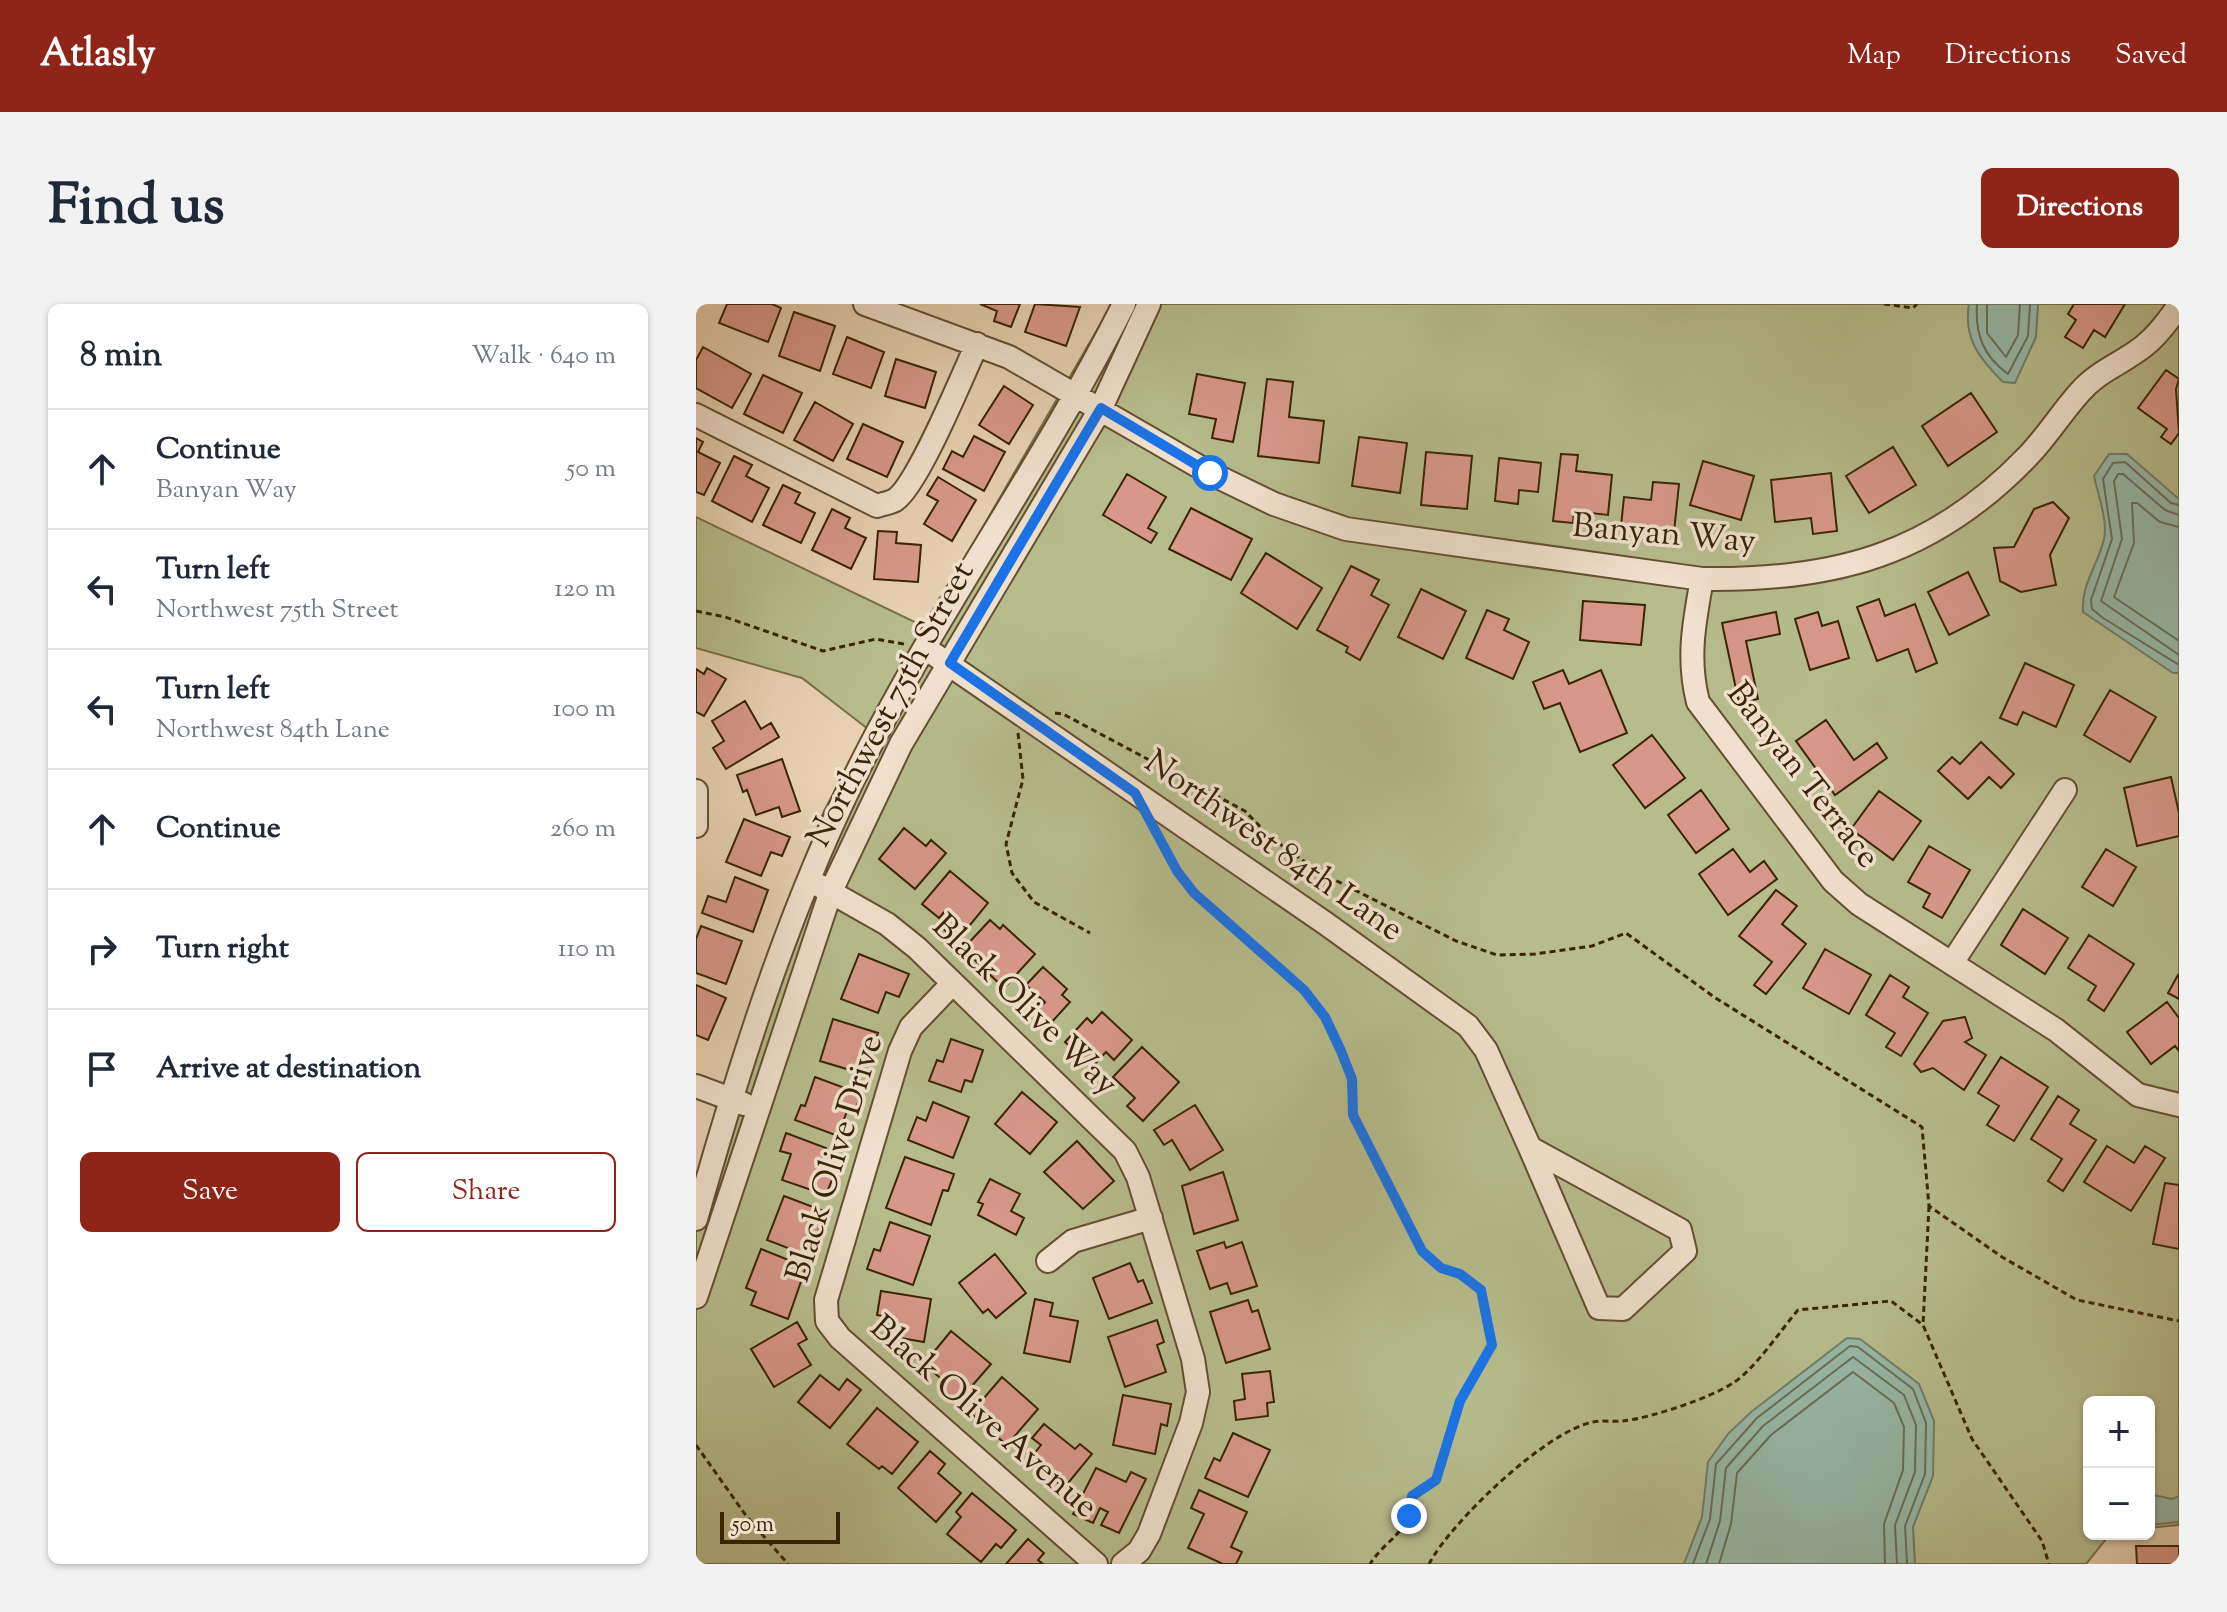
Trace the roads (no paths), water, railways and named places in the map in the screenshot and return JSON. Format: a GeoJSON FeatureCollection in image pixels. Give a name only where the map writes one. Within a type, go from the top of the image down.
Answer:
{"type":"FeatureCollection","features":[{"type":"Feature","properties":{"kind":"street","name":"Banyan Way"},"geometry":{"type":"LineString","coordinates":[[865,304],[1009,357],[1210,473],[1274,504],[1346,529],[1702,579],[1757,580],[1845,568],[1923,538],[1993,490],[2028,457],[2080,391],[2118,361],[2172,331],[2179,305]]}},
{"type":"Feature","properties":{"kind":"street","name":"Northwest 75th Street"},"geometry":{"type":"LineString","coordinates":[[696,1219],[730,1100],[808,881],[877,732],[1077,397],[1124,304]]}},
{"type":"Feature","properties":{"kind":"street","name":"Northwest 75th Street"},"geometry":{"type":"LineString","coordinates":[[696,1297],[831,891],[889,767],[1101,408],[1149,304]]}},
{"type":"Feature","properties":{"kind":"street"},"geometry":{"type":"LineString","coordinates":[[696,415],[877,506],[896,499],[906,486],[943,420],[977,344]]}},
{"type":"Feature","properties":{"kind":"street","name":"Banyan Terrace"},"geometry":{"type":"LineString","coordinates":[[1702,579],[1690,642],[1691,674],[1698,702],[1833,881],[1859,904],[2056,1030],[2138,1095],[2179,1105]]}},
{"type":"Feature","properties":{"kind":"street","name":"Northwest 84th Lane"},"geometry":{"type":"LineString","coordinates":[[925,648],[1325,923],[1468,1026],[1486,1050],[1599,1308],[1623,1309],[1685,1251],[1680,1230],[1530,1148]]}},
{"type":"Feature","properties":{"kind":"street"},"geometry":{"type":"LineString","coordinates":[[1952,963],[2065,790]]}},
{"type":"Feature","properties":{"kind":"street"},"geometry":{"type":"LineString","coordinates":[[696,791],[696,826]]}},
{"type":"Feature","properties":{"kind":"street","name":"Black Olive Way"},"geometry":{"type":"LineString","coordinates":[[808,881],[887,924],[917,948],[1125,1151],[1151,1218],[1193,1359],[1198,1392],[1191,1423],[1149,1534],[1124,1564]]}},
{"type":"Feature","properties":{"kind":"street","name":"Black Olive Drive"},"geometry":{"type":"LineString","coordinates":[[827,1321],[826,1300],[900,1051],[911,1027],[952,984]]}},
{"type":"Feature","properties":{"kind":"street"},"geometry":{"type":"LineString","coordinates":[[696,1086],[757,1107]]}},
{"type":"Feature","properties":{"kind":"street"},"geometry":{"type":"LineString","coordinates":[[1048,1261],[1073,1241],[1151,1218]]}},
{"type":"Feature","properties":{"kind":"street","name":"Black Olive Avenue"},"geometry":{"type":"LineString","coordinates":[[827,1321],[840,1338],[1096,1564]]}},
{"type":"Feature","properties":{"kind":"water"},"geometry":{"type":"Polygon","coordinates":[[[1969,304],[2038,304],[2036,337],[2015,383],[2003,382],[1975,348],[1969,328],[1969,304]]]}},
{"type":"Feature","properties":{"kind":"water"},"geometry":{"type":"Polygon","coordinates":[[[2109,454],[2127,454],[2179,499],[2179,673],[2173,673],[2083,612],[2087,583],[2105,532],[2094,476],[2109,454]]]}},
{"type":"Feature","properties":{"kind":"water"},"geometry":{"type":"Polygon","coordinates":[[[1847,1338],[1860,1339],[1919,1384],[1934,1421],[1933,1476],[1913,1527],[1915,1564],[1684,1564],[1702,1517],[1708,1462],[1728,1434],[1751,1412],[1847,1338]]]}},
{"type":"Feature","properties":{"kind":"water"},"geometry":{"type":"Polygon","coordinates":[[[2155,1495],[2172,1499],[2179,1496],[2179,1522],[2155,1524],[2155,1495]]]}}]}
